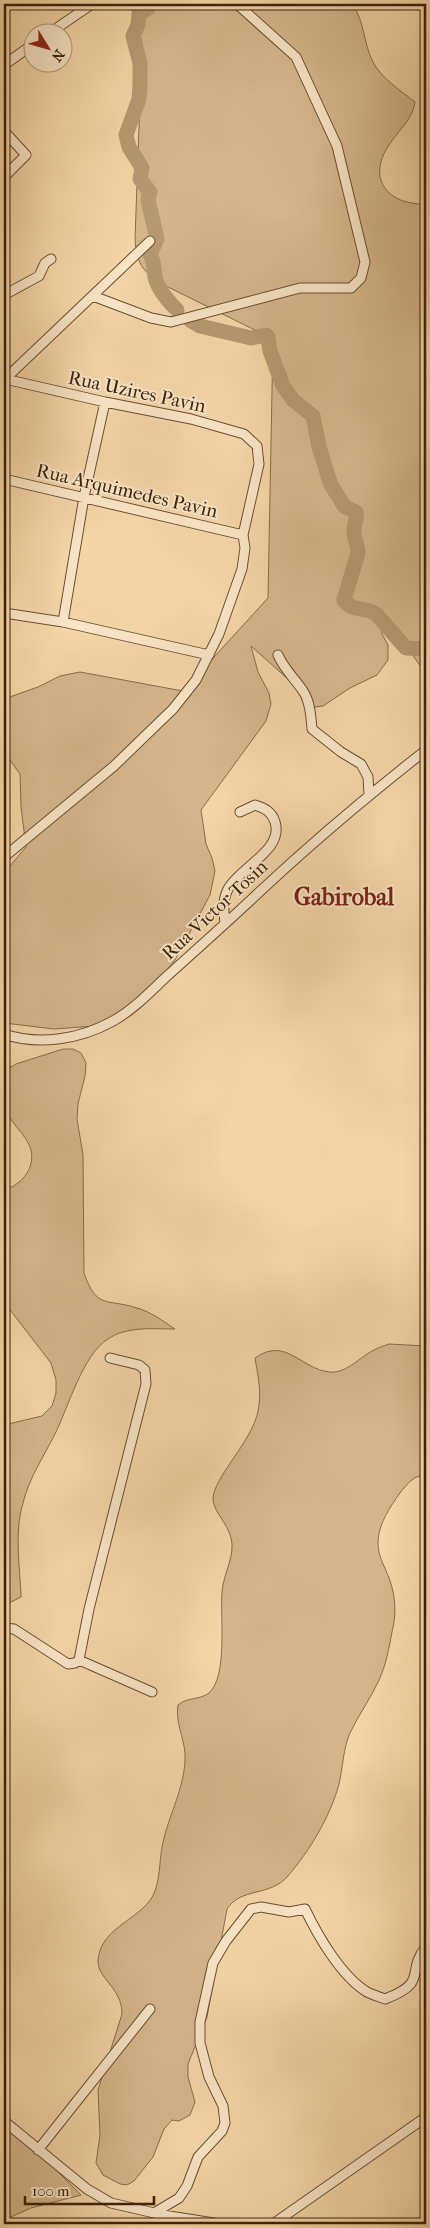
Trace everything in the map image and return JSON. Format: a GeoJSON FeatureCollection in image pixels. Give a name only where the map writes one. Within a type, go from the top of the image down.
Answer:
{"type":"FeatureCollection","features":[{"type":"Feature","properties":{"kind":"street"},"geometry":{"type":"LineString","coordinates":[[66,22],[92,4]]}},
{"type":"Feature","properties":{"kind":"street"},"geometry":{"type":"LineString","coordinates":[[93,296],[150,318],[171,322],[300,288],[351,288],[361,278],[365,262],[337,146],[296,57],[237,4]]}},
{"type":"Feature","properties":{"kind":"street"},"geometry":{"type":"LineString","coordinates":[[4,65],[22,52]]}},
{"type":"Feature","properties":{"kind":"street"},"geometry":{"type":"LineString","coordinates":[[4,131],[26,155],[4,177]]}},
{"type":"Feature","properties":{"kind":"street"},"geometry":{"type":"LineString","coordinates":[[4,377],[150,241]]}},
{"type":"Feature","properties":{"kind":"street"},"geometry":{"type":"LineString","coordinates":[[4,295],[39,276],[50,259]]}},
{"type":"Feature","properties":{"kind":"street","name":"Rua Uzires Pavin"},"geometry":{"type":"LineString","coordinates":[[4,377],[105,402],[191,418],[244,434],[257,446],[259,464],[243,534]]}},
{"type":"Feature","properties":{"kind":"street"},"geometry":{"type":"LineString","coordinates":[[62,622],[84,497],[105,402]]}},
{"type":"Feature","properties":{"kind":"street","name":"Rua Arquimedes Pavin"},"geometry":{"type":"LineString","coordinates":[[4,480],[243,534]]}},
{"type":"Feature","properties":{"kind":"street"},"geometry":{"type":"LineString","coordinates":[[4,857],[114,766],[173,709],[196,680],[230,606],[242,568],[243,534]]}},
{"type":"Feature","properties":{"kind":"street"},"geometry":{"type":"LineString","coordinates":[[4,613],[62,622],[209,655]]}},
{"type":"Feature","properties":{"kind":"street"},"geometry":{"type":"LineString","coordinates":[[278,656],[282,665],[305,693],[311,715],[312,730],[335,748],[361,764],[368,777],[369,795]]}},
{"type":"Feature","properties":{"kind":"street","name":"Rua Victor Tosin"},"geometry":{"type":"LineString","coordinates":[[4,1034],[19,1040],[43,1041],[88,1033],[114,1020],[139,1002],[268,883],[369,795],[426,750]]}},
{"type":"Feature","properties":{"kind":"street"},"geometry":{"type":"LineString","coordinates":[[225,924],[223,904],[229,888],[274,841],[277,831],[274,820],[266,808],[255,804],[240,812]]}},
{"type":"Feature","properties":{"kind":"street"},"geometry":{"type":"LineString","coordinates":[[4,1628],[14,1629],[68,1664],[75,1664],[79,1660],[89,1609],[146,1384],[145,1370],[139,1365],[110,1358]]}},
{"type":"Feature","properties":{"kind":"street"},"geometry":{"type":"LineString","coordinates":[[79,1660],[152,1692]]}},
{"type":"Feature","properties":{"kind":"street"},"geometry":{"type":"LineString","coordinates":[[154,2213],[179,2198],[187,2186],[198,2157],[222,2131],[225,2123],[223,2106],[204,2063],[200,2043],[200,2022],[213,1962],[226,1941],[251,1909],[261,1906],[289,1912],[305,1909],[316,1932],[350,1977],[367,1992],[385,1999],[410,1987],[416,1977],[419,1962],[426,1947]]}},
{"type":"Feature","properties":{"kind":"street"},"geometry":{"type":"LineString","coordinates":[[38,2150],[150,2009]]}},
{"type":"Feature","properties":{"kind":"street"},"geometry":{"type":"LineString","coordinates":[[273,2224],[426,2117]]}},
{"type":"Feature","properties":{"kind":"street"},"geometry":{"type":"LineString","coordinates":[[4,2120],[87,2189],[111,2203],[154,2213],[220,2224]]}},
{"type":"Feature","properties":{"kind":"shaded area"},"geometry":{"type":"Polygon","coordinates":[[[130,4],[352,4],[359,18],[373,62],[392,84],[415,102],[408,119],[384,153],[381,162],[380,178],[387,191],[394,197],[403,201],[426,205],[426,671],[421,667],[380,608],[382,634],[388,645],[388,660],[377,675],[350,688],[323,706],[315,707],[305,699],[298,688],[251,646],[258,672],[269,693],[271,704],[266,721],[201,810],[206,844],[215,871],[210,895],[175,960],[155,986],[132,1007],[95,1026],[54,1029],[4,1023],[4,873],[26,847],[21,807],[20,774],[4,752],[4,699],[38,687],[60,676],[80,672],[183,691],[268,598],[273,339],[168,287],[153,278],[140,263],[135,239],[142,43],[130,4]]]}},
{"type":"Feature","properties":{"kind":"shaded area"},"geometry":{"type":"Polygon","coordinates":[[[63,1049],[73,1049],[81,1053],[86,1063],[77,1119],[83,1155],[84,1273],[93,1293],[98,1298],[142,1310],[175,1329],[140,1329],[123,1332],[108,1339],[99,1346],[91,1357],[77,1382],[55,1434],[33,1476],[26,1494],[20,1514],[18,1538],[21,1597],[9,1603],[4,1603],[4,1425],[42,1416],[52,1406],[56,1393],[56,1380],[51,1363],[4,1302],[4,1184],[12,1187],[20,1181],[28,1171],[32,1158],[28,1142],[7,1114],[4,1106],[4,1071],[16,1064],[63,1049]]]}},
{"type":"Feature","properties":{"kind":"shaded area"},"geometry":{"type":"Polygon","coordinates":[[[389,1344],[426,1346],[426,1475],[414,1478],[408,1483],[392,1504],[380,1528],[378,1547],[391,1584],[395,1608],[384,1668],[376,1687],[350,1733],[335,1796],[325,1821],[311,1844],[296,1866],[281,1883],[248,1894],[233,1902],[227,1909],[207,2017],[188,2064],[188,2077],[195,2102],[190,2115],[179,2121],[172,2120],[164,2129],[153,2157],[134,2181],[127,2185],[120,2184],[103,2175],[96,2163],[100,2135],[98,2090],[122,2014],[118,1997],[101,1973],[98,1960],[101,1948],[107,1938],[142,1909],[150,1901],[155,1891],[164,1838],[181,1786],[185,1765],[185,1754],[177,1711],[178,1705],[209,1693],[215,1685],[219,1673],[222,1645],[222,1592],[232,1544],[229,1531],[216,1509],[213,1499],[219,1480],[255,1422],[260,1391],[255,1358],[266,1352],[276,1350],[293,1356],[319,1370],[336,1372],[348,1368],[369,1353],[389,1344]]]}},
{"type":"Feature","properties":{"kind":"shaded area"},"geometry":{"type":"Polygon","coordinates":[[[4,2122],[31,2145],[81,2195],[31,2208],[4,2220],[4,2122]]]}},
{"type":"Feature","properties":{"kind":"waterway"},"geometry":{"type":"LineString","coordinates":[[149,4],[148,8],[139,14],[138,25],[133,36],[140,63],[140,86],[139,99],[126,135],[129,147],[142,168],[140,179],[150,192],[148,200],[157,239],[150,254],[156,282],[177,310]]}},
{"type":"Feature","properties":{"kind":"waterway"},"geometry":{"type":"LineString","coordinates":[[190,320],[200,326],[251,338],[266,335],[268,337],[270,351],[283,386],[293,400],[313,416],[319,447],[331,485],[345,507],[356,512],[354,532],[358,553],[344,600],[355,608],[376,614],[406,648],[426,649]]}},
{"type":"Feature","properties":{"kind":"district","name":"Gabirobal"},"geometry":{"type":"Point","coordinates":[344,897]}}]}
